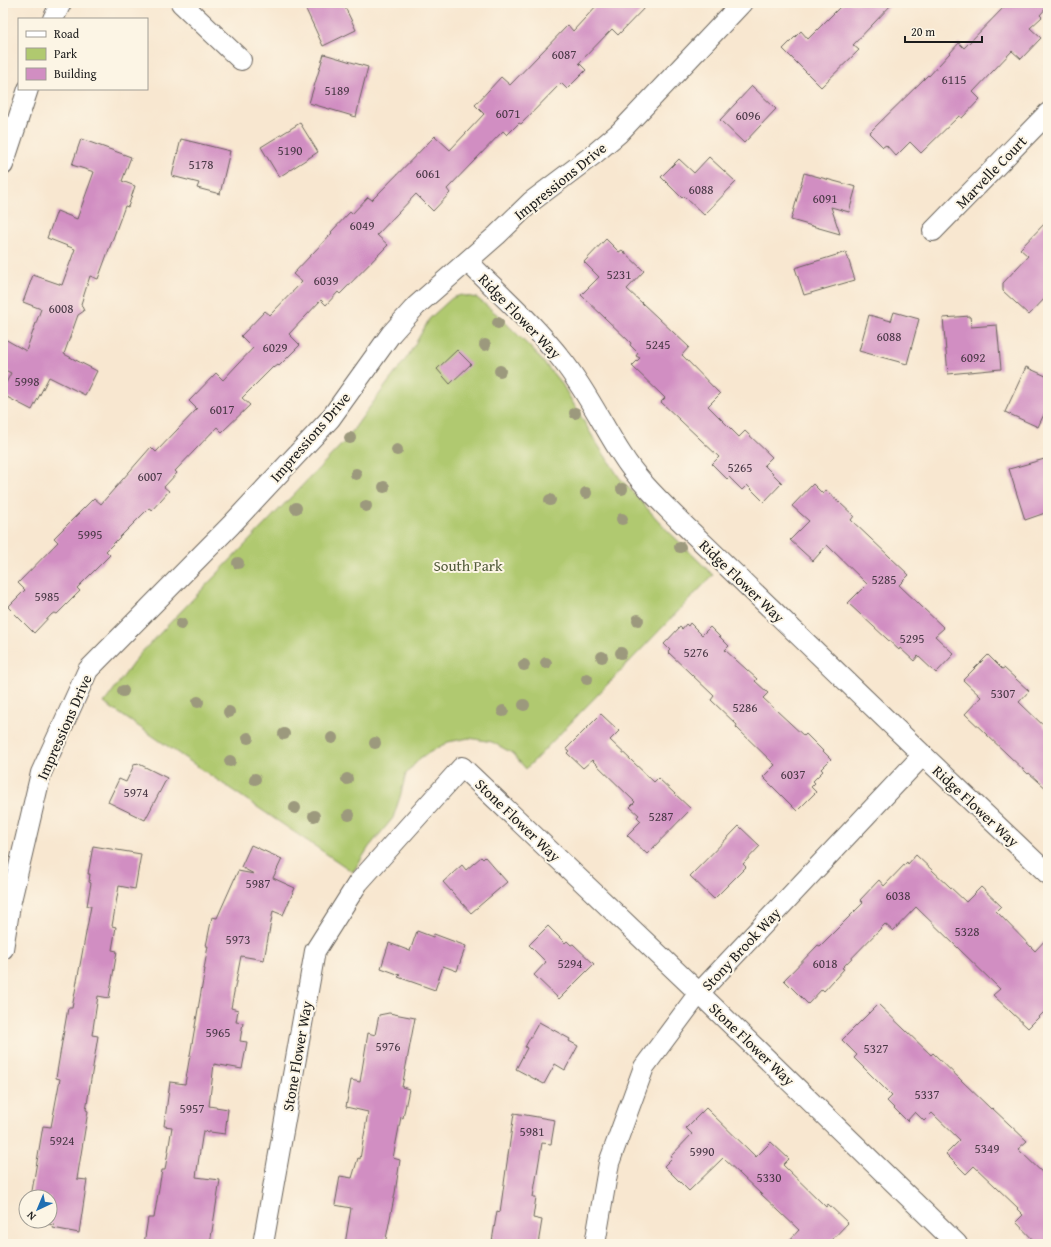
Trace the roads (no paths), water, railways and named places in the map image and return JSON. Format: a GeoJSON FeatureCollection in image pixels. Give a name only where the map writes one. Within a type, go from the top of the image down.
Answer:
{"type":"FeatureCollection","features":[{"type":"Feature","properties":{"kind":"street"},"geometry":{"type":"LineString","coordinates":[[54,18],[61,3]]}},
{"type":"Feature","properties":{"kind":"street"},"geometry":{"type":"LineString","coordinates":[[181,3],[241,60]]}},
{"type":"Feature","properties":{"kind":"street","name":"Impressions Drive"},"geometry":{"type":"LineString","coordinates":[[3,948],[7,904],[41,773],[88,670],[231,525],[330,419],[391,334],[416,306],[468,262],[532,200],[593,155],[619,133],[742,3]]}},
{"type":"Feature","properties":{"kind":"street"},"geometry":{"type":"LineString","coordinates":[[3,165],[28,90]]}},
{"type":"Feature","properties":{"kind":"street","name":"Marvelle Court"},"geometry":{"type":"LineString","coordinates":[[933,231],[1048,113]]}},
{"type":"Feature","properties":{"kind":"street","name":"Ridge Flower Way"},"geometry":{"type":"LineString","coordinates":[[468,262],[528,320],[563,360],[582,388],[622,457],[643,484],[922,756],[1048,874]]}},
{"type":"Feature","properties":{"kind":"street","name":"Stony Brook Way"},"geometry":{"type":"LineString","coordinates":[[595,1244],[609,1163],[644,1067],[699,993],[922,756]]}},
{"type":"Feature","properties":{"kind":"street","name":"Stone Flower Way"},"geometry":{"type":"LineString","coordinates":[[263,1244],[315,951],[358,884],[462,767],[699,993],[958,1244]]}},
{"type":"Feature","properties":{"kind":"park label","name":"South Park"},"geometry":{"type":"Point","coordinates":[468,565]}}]}
